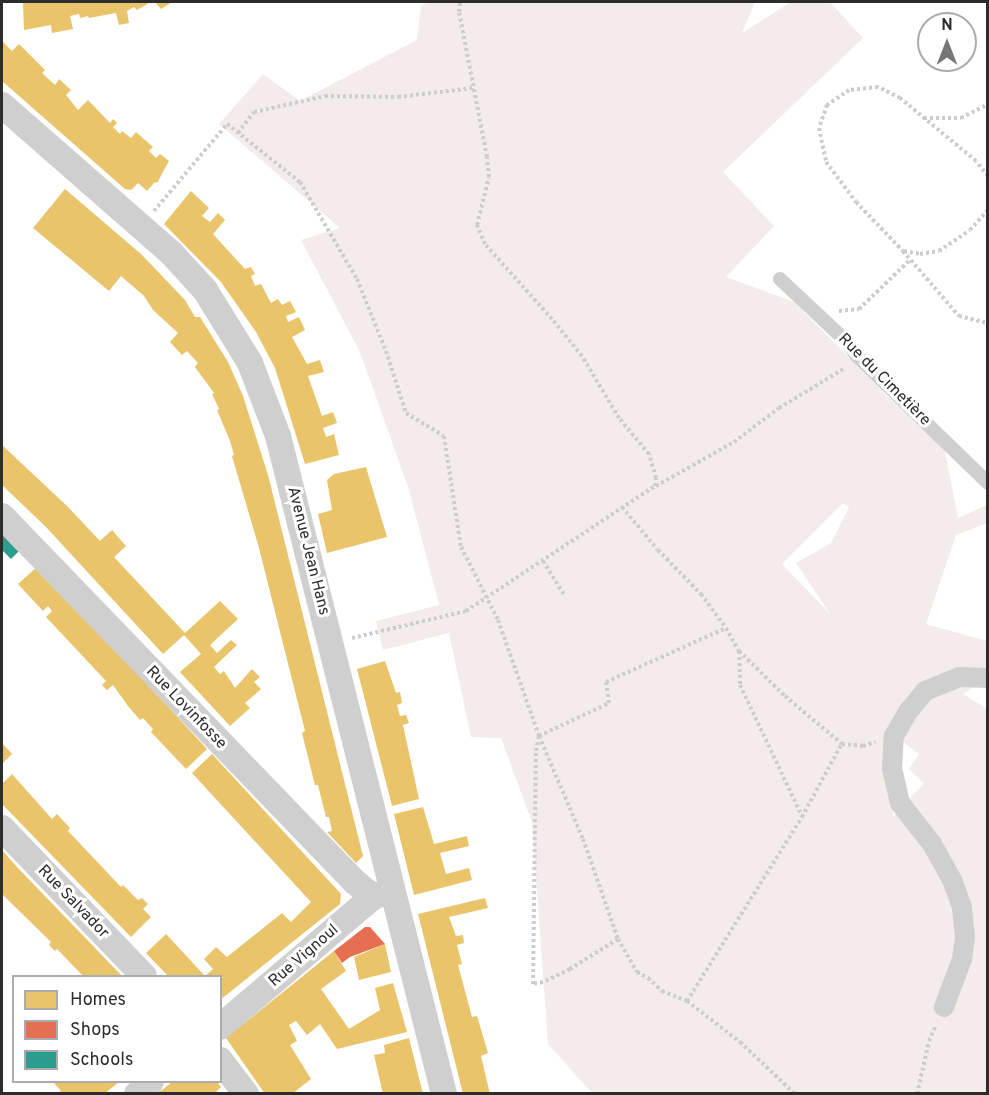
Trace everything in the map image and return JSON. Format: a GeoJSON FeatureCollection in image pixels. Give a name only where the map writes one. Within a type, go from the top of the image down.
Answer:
{"type":"FeatureCollection","features":[{"type":"Feature","properties":{"kind":"street","name":"Avenue Jean Hans"},"geometry":{"type":"LineString","coordinates":[[2,105],[172,254],[205,290],[250,363],[278,436],[331,642],[382,894],[444,1094]]}},
{"type":"Feature","properties":{"kind":"street","name":"Rue Lovinfosse"},"geometry":{"type":"LineString","coordinates":[[2,516],[355,882],[382,894]]}},
{"type":"Feature","properties":{"kind":"street"},"geometry":{"type":"LineString","coordinates":[[944,1007],[962,959],[965,937],[962,907],[952,880],[932,844],[900,803],[892,769],[894,736],[908,712],[925,691],[959,677],[987,678]]}},
{"type":"Feature","properties":{"kind":"street","name":"Rue Salvador"},"geometry":{"type":"LineString","coordinates":[[2,828],[143,975]]}},
{"type":"Feature","properties":{"kind":"street","name":"Rue Vignoul"},"geometry":{"type":"LineString","coordinates":[[222,1025],[382,894]]}},
{"type":"Feature","properties":{"kind":"street"},"geometry":{"type":"LineString","coordinates":[[222,1063],[246,1094]]}},
{"type":"Feature","properties":{"kind":"street"},"geometry":{"type":"LineString","coordinates":[[137,1094],[150,1083]]}},
{"type":"Feature","properties":{"kind":"lane","name":"Rue du Cimetière"},"geometry":{"type":"LineString","coordinates":[[780,279],[846,341],[857,356],[987,483]]}},
{"type":"Feature","properties":{"kind":"path"},"geometry":{"type":"LineString","coordinates":[[460,2],[459,12],[489,177],[477,225],[485,244],[582,356],[619,418],[649,454],[656,478],[655,486]]}},
{"type":"Feature","properties":{"kind":"path"},"geometry":{"type":"LineString","coordinates":[[238,133],[254,112],[325,96],[398,97],[473,87]]}},
{"type":"Feature","properties":{"kind":"path"},"geometry":{"type":"LineString","coordinates":[[987,176],[976,160],[900,98],[878,87],[849,90],[826,105],[819,128],[826,162],[856,202],[903,251],[959,316],[987,323]]}},
{"type":"Feature","properties":{"kind":"path"},"geometry":{"type":"LineString","coordinates":[[923,118],[962,118],[987,104]]}},
{"type":"Feature","properties":{"kind":"path"},"geometry":{"type":"LineString","coordinates":[[142,226],[227,124],[300,182],[357,279],[386,351],[406,413],[444,436],[461,547],[498,620],[539,736],[583,839],[618,939],[637,972],[648,978],[662,991],[687,1001],[740,1042],[795,1094]]}},
{"type":"Feature","properties":{"kind":"path"},"geometry":{"type":"LineString","coordinates":[[903,251],[920,254],[939,251],[970,230],[987,210]]}},
{"type":"Feature","properties":{"kind":"path"},"geometry":{"type":"LineString","coordinates":[[823,319],[834,312],[859,309],[910,260]]}},
{"type":"Feature","properties":{"kind":"path"},"geometry":{"type":"LineString","coordinates":[[331,642],[449,616],[466,610],[655,486],[734,442],[779,408],[848,366],[857,356]]}},
{"type":"Feature","properties":{"kind":"path"},"geometry":{"type":"LineString","coordinates":[[622,507],[658,550],[701,594],[726,628],[739,651],[842,744],[863,746],[894,736]]}},
{"type":"Feature","properties":{"kind":"path"},"geometry":{"type":"LineString","coordinates":[[543,561],[564,594]]}},
{"type":"Feature","properties":{"kind":"path"},"geometry":{"type":"LineString","coordinates":[[539,736],[609,703],[606,682],[726,628]]}},
{"type":"Feature","properties":{"kind":"path"},"geometry":{"type":"LineString","coordinates":[[739,651],[740,685],[802,816]]}},
{"type":"Feature","properties":{"kind":"path"},"geometry":{"type":"LineString","coordinates":[[539,736],[536,752],[533,984],[570,969],[618,939]]}},
{"type":"Feature","properties":{"kind":"path"},"geometry":{"type":"LineString","coordinates":[[687,1001],[802,816],[842,744]]}},
{"type":"Feature","properties":{"kind":"path"},"geometry":{"type":"LineString","coordinates":[[917,1094],[929,1041],[944,1007]]}},
{"type":"Feature","properties":{"kind":"shaded area"},"geometry":{"type":"Polygon","coordinates":[[[428,2],[755,2],[742,33],[791,2],[830,2],[863,38],[723,172],[774,226],[726,277],[794,302],[888,397],[944,447],[958,518],[987,505],[987,523],[956,535],[926,624],[987,641],[987,678],[963,694],[987,709],[987,1093],[592,1093],[548,1044],[532,822],[501,738],[471,737],[449,633],[383,650],[376,621],[439,605],[409,490],[360,352],[301,240],[340,228],[219,124],[263,74],[300,101],[417,40],[421,6],[428,2]],[[843,503],[782,564],[831,615],[796,563],[831,543],[849,507],[843,503]],[[887,730],[893,817],[924,783],[909,769],[919,754],[887,730]]]}},
{"type":"Feature","properties":{"kind":"building: Homes"},"geometry":{"type":"Polygon","coordinates":[[[23,2],[151,2],[137,10],[134,7],[127,11],[129,23],[119,25],[116,13],[89,18],[88,16],[80,18],[79,14],[70,16],[73,29],[52,33],[51,25],[24,30],[23,2]]]}},
{"type":"Feature","properties":{"kind":"building: Homes"},"geometry":{"type":"Polygon","coordinates":[[[155,2],[172,2],[161,9],[155,2]]]}},
{"type":"Feature","properties":{"kind":"building: Homes"},"geometry":{"type":"Polygon","coordinates":[[[2,41],[12,51],[19,44],[45,70],[42,73],[55,85],[59,79],[71,90],[66,95],[78,110],[88,100],[110,123],[113,119],[117,123],[113,127],[120,134],[122,131],[131,138],[136,132],[153,147],[149,151],[156,158],[160,154],[169,161],[157,183],[155,182],[147,191],[138,183],[131,190],[125,189],[2,81],[2,41]]]}},
{"type":"Feature","properties":{"kind":"building: Homes"},"geometry":{"type":"Polygon","coordinates":[[[65,189],[141,254],[185,300],[195,317],[200,317],[228,362],[243,396],[268,475],[363,856],[356,863],[327,832],[332,831],[329,817],[326,817],[318,785],[315,785],[302,733],[305,731],[259,548],[232,456],[234,455],[230,441],[212,394],[214,393],[195,367],[198,363],[187,351],[182,355],[170,342],[178,333],[153,310],[144,296],[121,276],[109,291],[33,228],[65,189]]]}},
{"type":"Feature","properties":{"kind":"building: Homes"},"geometry":{"type":"Polygon","coordinates":[[[191,191],[209,208],[202,216],[210,222],[218,213],[225,220],[213,234],[245,269],[251,267],[255,274],[251,276],[255,286],[261,284],[271,303],[278,299],[282,305],[290,301],[296,312],[286,316],[288,322],[299,317],[305,330],[292,337],[307,364],[320,360],[324,372],[308,376],[322,416],[333,412],[337,423],[323,428],[326,437],[334,434],[339,455],[305,464],[275,368],[256,332],[221,282],[164,224],[191,191]]]}},
{"type":"Feature","properties":{"kind":"building: Homes"},"geometry":{"type":"Polygon","coordinates":[[[2,445],[67,506],[100,541],[112,530],[126,546],[114,557],[185,633],[220,601],[238,619],[210,645],[217,653],[231,640],[237,645],[214,667],[220,674],[224,671],[235,688],[252,669],[260,677],[254,682],[261,689],[245,703],[250,708],[230,726],[180,672],[201,654],[184,635],[163,654],[46,527],[2,485],[2,445]]]}},
{"type":"Feature","properties":{"kind":"building: Homes"},"geometry":{"type":"Polygon","coordinates":[[[366,467],[387,537],[327,553],[318,514],[332,510],[327,480],[334,474],[366,467]]]}},
{"type":"Feature","properties":{"kind":"building: Homes"},"geometry":{"type":"Polygon","coordinates":[[[38,566],[207,749],[186,769],[151,732],[153,729],[143,718],[140,720],[113,685],[107,690],[102,685],[106,681],[46,617],[52,611],[48,606],[43,611],[18,584],[38,566]]]}},
{"type":"Feature","properties":{"kind":"building: Homes"},"geometry":{"type":"Polygon","coordinates":[[[385,661],[396,693],[400,692],[402,703],[397,705],[400,716],[406,715],[409,723],[403,725],[419,799],[392,806],[357,669],[385,661]]]}},
{"type":"Feature","properties":{"kind":"building: Homes"},"geometry":{"type":"Polygon","coordinates":[[[2,743],[12,754],[2,764],[2,743]]]}},
{"type":"Feature","properties":{"kind":"building: Homes"},"geometry":{"type":"Polygon","coordinates":[[[212,754],[341,894],[340,904],[222,998],[222,975],[206,975],[213,969],[204,959],[216,947],[227,957],[282,913],[291,922],[311,902],[192,773],[212,754]]]}},
{"type":"Feature","properties":{"kind":"building: Homes"},"geometry":{"type":"Polygon","coordinates":[[[12,774],[52,819],[57,814],[70,828],[68,831],[121,887],[123,885],[138,900],[142,898],[148,904],[143,909],[151,917],[131,937],[2,804],[2,784],[12,774]]]}},
{"type":"Feature","properties":{"kind":"building: Homes"},"geometry":{"type":"Polygon","coordinates":[[[423,807],[434,844],[467,836],[469,846],[440,853],[446,874],[469,868],[472,880],[414,895],[394,814],[423,807]]]}},
{"type":"Feature","properties":{"kind":"building: Homes"},"geometry":{"type":"Polygon","coordinates":[[[2,850],[121,975],[82,975],[57,949],[55,951],[49,945],[51,942],[2,894],[2,850]]]}},
{"type":"Feature","properties":{"kind":"building: Homes"},"geometry":{"type":"Polygon","coordinates":[[[485,898],[488,908],[449,917],[456,936],[463,935],[464,943],[457,945],[462,964],[458,965],[472,1017],[477,1016],[488,1053],[481,1056],[490,1094],[463,1094],[418,914],[485,898]]]}},
{"type":"Feature","properties":{"kind":"building: Homes"},"geometry":{"type":"Polygon","coordinates":[[[166,934],[204,975],[167,975],[146,953],[166,934]]]}},
{"type":"Feature","properties":{"kind":"building: Homes"},"geometry":{"type":"Polygon","coordinates":[[[385,944],[391,972],[359,980],[354,957],[385,944]]]}},
{"type":"Feature","properties":{"kind":"building: Homes"},"geometry":{"type":"Polygon","coordinates":[[[334,951],[346,971],[321,989],[349,1029],[380,1010],[375,988],[393,983],[407,1032],[337,1049],[320,1024],[307,1035],[296,1021],[289,1025],[297,1041],[290,1045],[311,1079],[292,1094],[265,1094],[226,1038],[334,951]]]}},
{"type":"Feature","properties":{"kind":"building: Homes"},"geometry":{"type":"Polygon","coordinates":[[[409,1038],[423,1094],[383,1094],[374,1055],[385,1053],[384,1045],[409,1038]]]}},
{"type":"Feature","properties":{"kind":"building: Homes"},"geometry":{"type":"Polygon","coordinates":[[[54,1083],[118,1083],[104,1094],[57,1094],[61,1091],[54,1083]]]}},
{"type":"Feature","properties":{"kind":"building: Homes"},"geometry":{"type":"Polygon","coordinates":[[[171,1083],[218,1083],[221,1087],[214,1094],[157,1094],[171,1083]]]}},
{"type":"Feature","properties":{"kind":"building: Shops"},"geometry":{"type":"Polygon","coordinates":[[[365,927],[370,927],[385,944],[350,957],[342,963],[334,951],[365,927]]]}},
{"type":"Feature","properties":{"kind":"building: Schools"},"geometry":{"type":"Polygon","coordinates":[[[2,532],[20,550],[11,559],[2,550],[2,532]]]}}]}
